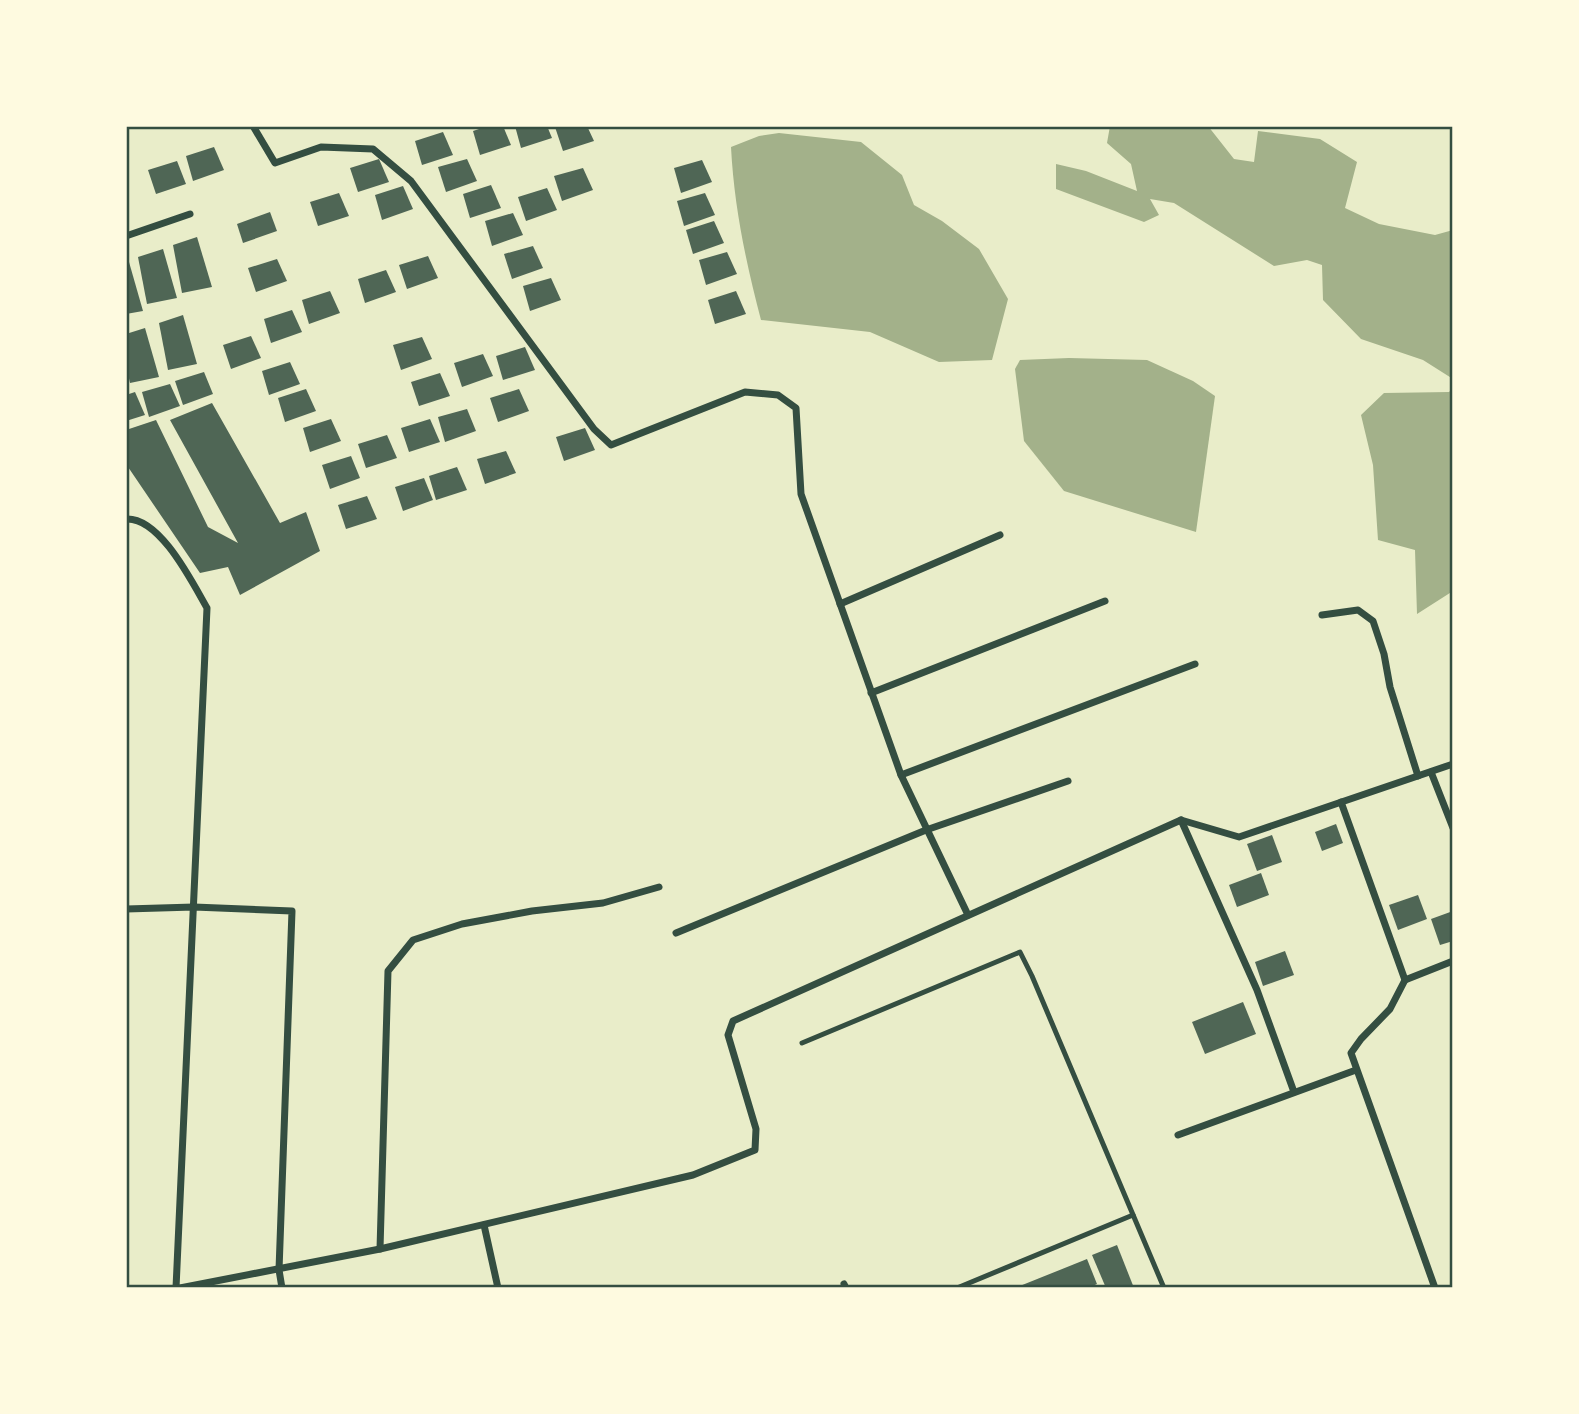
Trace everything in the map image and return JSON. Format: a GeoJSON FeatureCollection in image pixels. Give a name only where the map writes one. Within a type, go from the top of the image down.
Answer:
{"type":"FeatureCollection","features":[{"type":"Feature","properties":{"kind":"street"},"geometry":{"type":"LineString","coordinates":[[253,126],[275,163],[321,147],[373,149],[411,181],[594,429],[611,445],[745,392],[778,395],[796,408],[801,494],[901,775],[968,915]]}},
{"type":"Feature","properties":{"kind":"street"},"geometry":{"type":"LineString","coordinates":[[126,236],[190,214]]}},
{"type":"Feature","properties":{"kind":"street"},"geometry":{"type":"LineString","coordinates":[[126,519],[135,519],[162,537],[207,608],[178,1288],[279,1270],[484,1225],[693,1175],[755,1150],[756,1129],[727,1035],[733,1021],[1181,820],[1239,836],[1453,764]]}},
{"type":"Feature","properties":{"kind":"street"},"geometry":{"type":"LineString","coordinates":[[840,604],[1000,535]]}},
{"type":"Feature","properties":{"kind":"street"},"geometry":{"type":"LineString","coordinates":[[871,693],[1105,601]]}},
{"type":"Feature","properties":{"kind":"street"},"geometry":{"type":"LineString","coordinates":[[1322,615],[1359,610],[1373,621],[1418,776]]}},
{"type":"Feature","properties":{"kind":"street"},"geometry":{"type":"LineString","coordinates":[[901,775],[1195,664]]}},
{"type":"Feature","properties":{"kind":"street"},"geometry":{"type":"LineString","coordinates":[[1431,772],[1453,828]]}},
{"type":"Feature","properties":{"kind":"street"},"geometry":{"type":"LineString","coordinates":[[676,933],[926,830],[1068,781]]}},
{"type":"Feature","properties":{"kind":"street"},"geometry":{"type":"LineString","coordinates":[[1340,802],[1405,980]]}},
{"type":"Feature","properties":{"kind":"street"},"geometry":{"type":"LineString","coordinates":[[1181,820],[1257,990],[1294,1092]]}},
{"type":"Feature","properties":{"kind":"street"},"geometry":{"type":"LineString","coordinates":[[380,1249],[388,971],[413,940],[462,924],[532,911],[603,903],[660,887]]}},
{"type":"Feature","properties":{"kind":"street"},"geometry":{"type":"LineString","coordinates":[[126,909],[194,907],[292,911],[279,1270],[282,1288]]}},
{"type":"Feature","properties":{"kind":"street"},"geometry":{"type":"LineString","coordinates":[[1435,1288],[1352,1053],[1361,1039],[1390,1009],[1405,980],[1453,961]]}},
{"type":"Feature","properties":{"kind":"street"},"geometry":{"type":"LineString","coordinates":[[1178,1135],[1356,1070]]}},
{"type":"Feature","properties":{"kind":"street"},"geometry":{"type":"LineString","coordinates":[[484,1225],[498,1288]]}},
{"type":"Feature","properties":{"kind":"lane"},"geometry":{"type":"LineString","coordinates":[[802,1044],[1020,952],[1164,1288]]}},
{"type":"Feature","properties":{"kind":"lane"},"geometry":{"type":"LineString","coordinates":[[957,1288],[1133,1215]]}},
{"type":"Feature","properties":{"kind":"shaded area"},"geometry":{"type":"Polygon","coordinates":[[[1110,126],[1208,126],[1234,159],[1254,162],[1258,131],[1320,139],[1357,162],[1345,208],[1379,224],[1435,235],[1453,230],[1453,379],[1423,360],[1361,339],[1323,300],[1322,265],[1307,260],[1274,266],[1174,203],[1150,199],[1159,215],[1144,222],[1056,189],[1056,164],[1086,171],[1137,191],[1131,164],[1107,143],[1110,126]]]}},
{"type":"Feature","properties":{"kind":"shaded area"},"geometry":{"type":"Polygon","coordinates":[[[779,133],[861,142],[902,175],[914,205],[942,221],[979,249],[1008,299],[992,360],[939,362],[870,332],[761,320],[742,234],[731,147],[759,136],[779,133]]]}},
{"type":"Feature","properties":{"kind":"shaded area"},"geometry":{"type":"Polygon","coordinates":[[[1020,360],[1147,360],[1193,381],[1215,396],[1196,532],[1064,491],[1024,441],[1015,369],[1020,360]]]}},
{"type":"Feature","properties":{"kind":"shaded area"},"geometry":{"type":"Polygon","coordinates":[[[1453,388],[1453,591],[1417,614],[1415,550],[1378,540],[1373,465],[1361,415],[1384,393],[1449,392],[1453,388]]]}},
{"type":"Feature","properties":{"kind":"building"},"geometry":{"type":"Polygon","coordinates":[[[488,126],[503,126],[511,145],[480,155],[473,131],[488,126]]]}},
{"type":"Feature","properties":{"kind":"building"},"geometry":{"type":"Polygon","coordinates":[[[515,126],[547,126],[552,138],[521,148],[515,126]]]}},
{"type":"Feature","properties":{"kind":"building"},"geometry":{"type":"Polygon","coordinates":[[[587,126],[594,141],[563,151],[555,127],[587,126]]]}},
{"type":"Feature","properties":{"kind":"building"},"geometry":{"type":"Polygon","coordinates":[[[443,132],[453,155],[422,165],[415,141],[443,132]]]}},
{"type":"Feature","properties":{"kind":"building"},"geometry":{"type":"Polygon","coordinates":[[[214,147],[224,170],[193,181],[186,156],[214,147]]]}},
{"type":"Feature","properties":{"kind":"building"},"geometry":{"type":"Polygon","coordinates":[[[379,159],[389,182],[358,192],[350,168],[379,159]]]}},
{"type":"Feature","properties":{"kind":"building"},"geometry":{"type":"Polygon","coordinates":[[[467,159],[477,181],[446,192],[438,167],[467,159]]]}},
{"type":"Feature","properties":{"kind":"building"},"geometry":{"type":"Polygon","coordinates":[[[702,160],[712,182],[681,193],[674,168],[702,160]]]}},
{"type":"Feature","properties":{"kind":"building"},"geometry":{"type":"Polygon","coordinates":[[[177,161],[186,184],[156,194],[148,170],[177,161]]]}},
{"type":"Feature","properties":{"kind":"building"},"geometry":{"type":"Polygon","coordinates":[[[583,168],[593,190],[562,201],[554,176],[583,168]]]}},
{"type":"Feature","properties":{"kind":"building"},"geometry":{"type":"Polygon","coordinates":[[[491,185],[501,208],[470,218],[463,194],[491,185]]]}},
{"type":"Feature","properties":{"kind":"building"},"geometry":{"type":"Polygon","coordinates":[[[403,186],[413,209],[382,220],[375,195],[403,186]]]}},
{"type":"Feature","properties":{"kind":"building"},"geometry":{"type":"Polygon","coordinates":[[[547,188],[557,210],[526,221],[518,197],[547,188]]]}},
{"type":"Feature","properties":{"kind":"building"},"geometry":{"type":"Polygon","coordinates":[[[339,193],[349,216],[318,226],[310,202],[339,193]]]}},
{"type":"Feature","properties":{"kind":"building"},"geometry":{"type":"Polygon","coordinates":[[[705,193],[715,215],[684,226],[677,201],[705,193]]]}},
{"type":"Feature","properties":{"kind":"building"},"geometry":{"type":"Polygon","coordinates":[[[270,212],[277,231],[243,243],[237,224],[270,212]]]}},
{"type":"Feature","properties":{"kind":"building"},"geometry":{"type":"Polygon","coordinates":[[[513,213],[523,235],[492,246],[485,221],[513,213]]]}},
{"type":"Feature","properties":{"kind":"building"},"geometry":{"type":"Polygon","coordinates":[[[714,221],[724,243],[693,254],[686,230],[714,221]]]}},
{"type":"Feature","properties":{"kind":"building"},"geometry":{"type":"Polygon","coordinates":[[[197,237],[212,287],[182,293],[173,245],[197,237]]]}},
{"type":"Feature","properties":{"kind":"building"},"geometry":{"type":"Polygon","coordinates":[[[533,246],[543,268],[512,279],[504,254],[533,246]]]}},
{"type":"Feature","properties":{"kind":"building"},"geometry":{"type":"Polygon","coordinates":[[[163,249],[177,298],[147,304],[138,257],[163,249]]]}},
{"type":"Feature","properties":{"kind":"building"},"geometry":{"type":"Polygon","coordinates":[[[727,252],[737,274],[706,285],[699,260],[727,252]]]}},
{"type":"Feature","properties":{"kind":"building"},"geometry":{"type":"Polygon","coordinates":[[[428,256],[438,278],[407,289],[399,265],[428,256]]]}},
{"type":"Feature","properties":{"kind":"building"},"geometry":{"type":"Polygon","coordinates":[[[277,259],[287,281],[256,292],[248,268],[277,259]]]}},
{"type":"Feature","properties":{"kind":"building"},"geometry":{"type":"Polygon","coordinates":[[[129,262],[143,311],[126,314],[126,263],[129,262]]]}},
{"type":"Feature","properties":{"kind":"building"},"geometry":{"type":"Polygon","coordinates":[[[386,270],[396,292],[365,303],[358,279],[386,270]]]}},
{"type":"Feature","properties":{"kind":"building"},"geometry":{"type":"Polygon","coordinates":[[[551,278],[561,300],[530,311],[523,286],[551,278]]]}},
{"type":"Feature","properties":{"kind":"building"},"geometry":{"type":"Polygon","coordinates":[[[330,291],[340,313],[309,324],[302,300],[330,291]]]}},
{"type":"Feature","properties":{"kind":"building"},"geometry":{"type":"Polygon","coordinates":[[[736,291],[746,314],[715,324],[708,300],[736,291]]]}},
{"type":"Feature","properties":{"kind":"building"},"geometry":{"type":"Polygon","coordinates":[[[292,310],[302,332],[271,343],[264,319],[292,310]]]}},
{"type":"Feature","properties":{"kind":"building"},"geometry":{"type":"Polygon","coordinates":[[[183,315],[197,364],[168,370],[159,323],[183,315]]]}},
{"type":"Feature","properties":{"kind":"building"},"geometry":{"type":"Polygon","coordinates":[[[145,328],[159,377],[130,383],[126,365],[126,334],[145,328]]]}},
{"type":"Feature","properties":{"kind":"building"},"geometry":{"type":"Polygon","coordinates":[[[251,336],[261,358],[231,369],[223,345],[251,336]]]}},
{"type":"Feature","properties":{"kind":"building"},"geometry":{"type":"Polygon","coordinates":[[[422,337],[432,359],[401,370],[393,345],[422,337]]]}},
{"type":"Feature","properties":{"kind":"building"},"geometry":{"type":"Polygon","coordinates":[[[525,347],[535,370],[503,380],[496,356],[525,347]]]}},
{"type":"Feature","properties":{"kind":"building"},"geometry":{"type":"Polygon","coordinates":[[[483,354],[493,376],[462,387],[454,363],[483,354]]]}},
{"type":"Feature","properties":{"kind":"building"},"geometry":{"type":"Polygon","coordinates":[[[290,362],[300,384],[269,395],[262,371],[290,362]]]}},
{"type":"Feature","properties":{"kind":"building"},"geometry":{"type":"Polygon","coordinates":[[[204,372],[213,394],[183,405],[175,381],[204,372]]]}},
{"type":"Feature","properties":{"kind":"building"},"geometry":{"type":"Polygon","coordinates":[[[440,373],[450,396],[419,406],[411,382],[440,373]]]}},
{"type":"Feature","properties":{"kind":"building"},"geometry":{"type":"Polygon","coordinates":[[[170,384],[180,406],[149,417],[142,392],[170,384]]]}},
{"type":"Feature","properties":{"kind":"building"},"geometry":{"type":"Polygon","coordinates":[[[306,389],[316,411],[285,422],[278,398],[306,389]]]}},
{"type":"Feature","properties":{"kind":"building"},"geometry":{"type":"Polygon","coordinates":[[[519,389],[529,411],[498,422],[490,398],[519,389]]]}},
{"type":"Feature","properties":{"kind":"building"},"geometry":{"type":"Polygon","coordinates":[[[135,392],[145,415],[126,421],[126,395],[135,392]]]}},
{"type":"Feature","properties":{"kind":"building"},"geometry":{"type":"Polygon","coordinates":[[[212,403],[280,523],[306,512],[320,551],[240,595],[228,567],[200,573],[126,464],[126,430],[156,420],[208,527],[238,543],[170,420],[212,403]]]}},
{"type":"Feature","properties":{"kind":"building"},"geometry":{"type":"Polygon","coordinates":[[[467,409],[476,431],[445,442],[438,417],[467,409]]]}},
{"type":"Feature","properties":{"kind":"building"},"geometry":{"type":"Polygon","coordinates":[[[331,419],[341,441],[310,452],[303,428],[331,419]]]}},
{"type":"Feature","properties":{"kind":"building"},"geometry":{"type":"Polygon","coordinates":[[[430,419],[440,442],[409,452],[401,428],[430,419]]]}},
{"type":"Feature","properties":{"kind":"building"},"geometry":{"type":"Polygon","coordinates":[[[585,428],[595,450],[564,461],[556,437],[585,428]]]}},
{"type":"Feature","properties":{"kind":"building"},"geometry":{"type":"Polygon","coordinates":[[[387,435],[397,458],[366,468],[358,444],[387,435]]]}},
{"type":"Feature","properties":{"kind":"building"},"geometry":{"type":"Polygon","coordinates":[[[506,451],[516,473],[485,484],[477,459],[506,451]]]}},
{"type":"Feature","properties":{"kind":"building"},"geometry":{"type":"Polygon","coordinates":[[[351,456],[360,478],[330,489],[322,465],[351,456]]]}},
{"type":"Feature","properties":{"kind":"building"},"geometry":{"type":"Polygon","coordinates":[[[457,467],[467,490],[436,500],[429,476],[457,467]]]}},
{"type":"Feature","properties":{"kind":"building"},"geometry":{"type":"Polygon","coordinates":[[[424,478],[433,500],[403,511],[395,487],[424,478]]]}},
{"type":"Feature","properties":{"kind":"building"},"geometry":{"type":"Polygon","coordinates":[[[367,496],[377,519],[346,529],[338,505],[367,496]]]}},
{"type":"Feature","properties":{"kind":"building"},"geometry":{"type":"Polygon","coordinates":[[[1336,824],[1343,843],[1322,851],[1315,832],[1336,824]]]}},
{"type":"Feature","properties":{"kind":"building"},"geometry":{"type":"Polygon","coordinates":[[[1272,835],[1282,862],[1257,871],[1247,844],[1272,835]]]}},
{"type":"Feature","properties":{"kind":"building"},"geometry":{"type":"Polygon","coordinates":[[[1261,873],[1269,895],[1237,907],[1229,885],[1261,873]]]}},
{"type":"Feature","properties":{"kind":"building"},"geometry":{"type":"Polygon","coordinates":[[[1418,895],[1427,919],[1398,930],[1389,905],[1418,895]]]}},
{"type":"Feature","properties":{"kind":"building"},"geometry":{"type":"Polygon","coordinates":[[[1453,911],[1453,941],[1440,945],[1431,919],[1453,911]]]}},
{"type":"Feature","properties":{"kind":"building"},"geometry":{"type":"Polygon","coordinates":[[[1285,951],[1294,975],[1263,986],[1255,962],[1285,951]]]}},
{"type":"Feature","properties":{"kind":"building"},"geometry":{"type":"Polygon","coordinates":[[[1243,1002],[1256,1034],[1205,1054],[1192,1022],[1243,1002]]]}},
{"type":"Feature","properties":{"kind":"building"},"geometry":{"type":"Polygon","coordinates":[[[1117,1245],[1134,1288],[1106,1288],[1092,1255],[1117,1245]]]}},
{"type":"Feature","properties":{"kind":"building"},"geometry":{"type":"Polygon","coordinates":[[[1087,1259],[1097,1284],[1088,1288],[1015,1288],[1087,1259]]]}}]}
